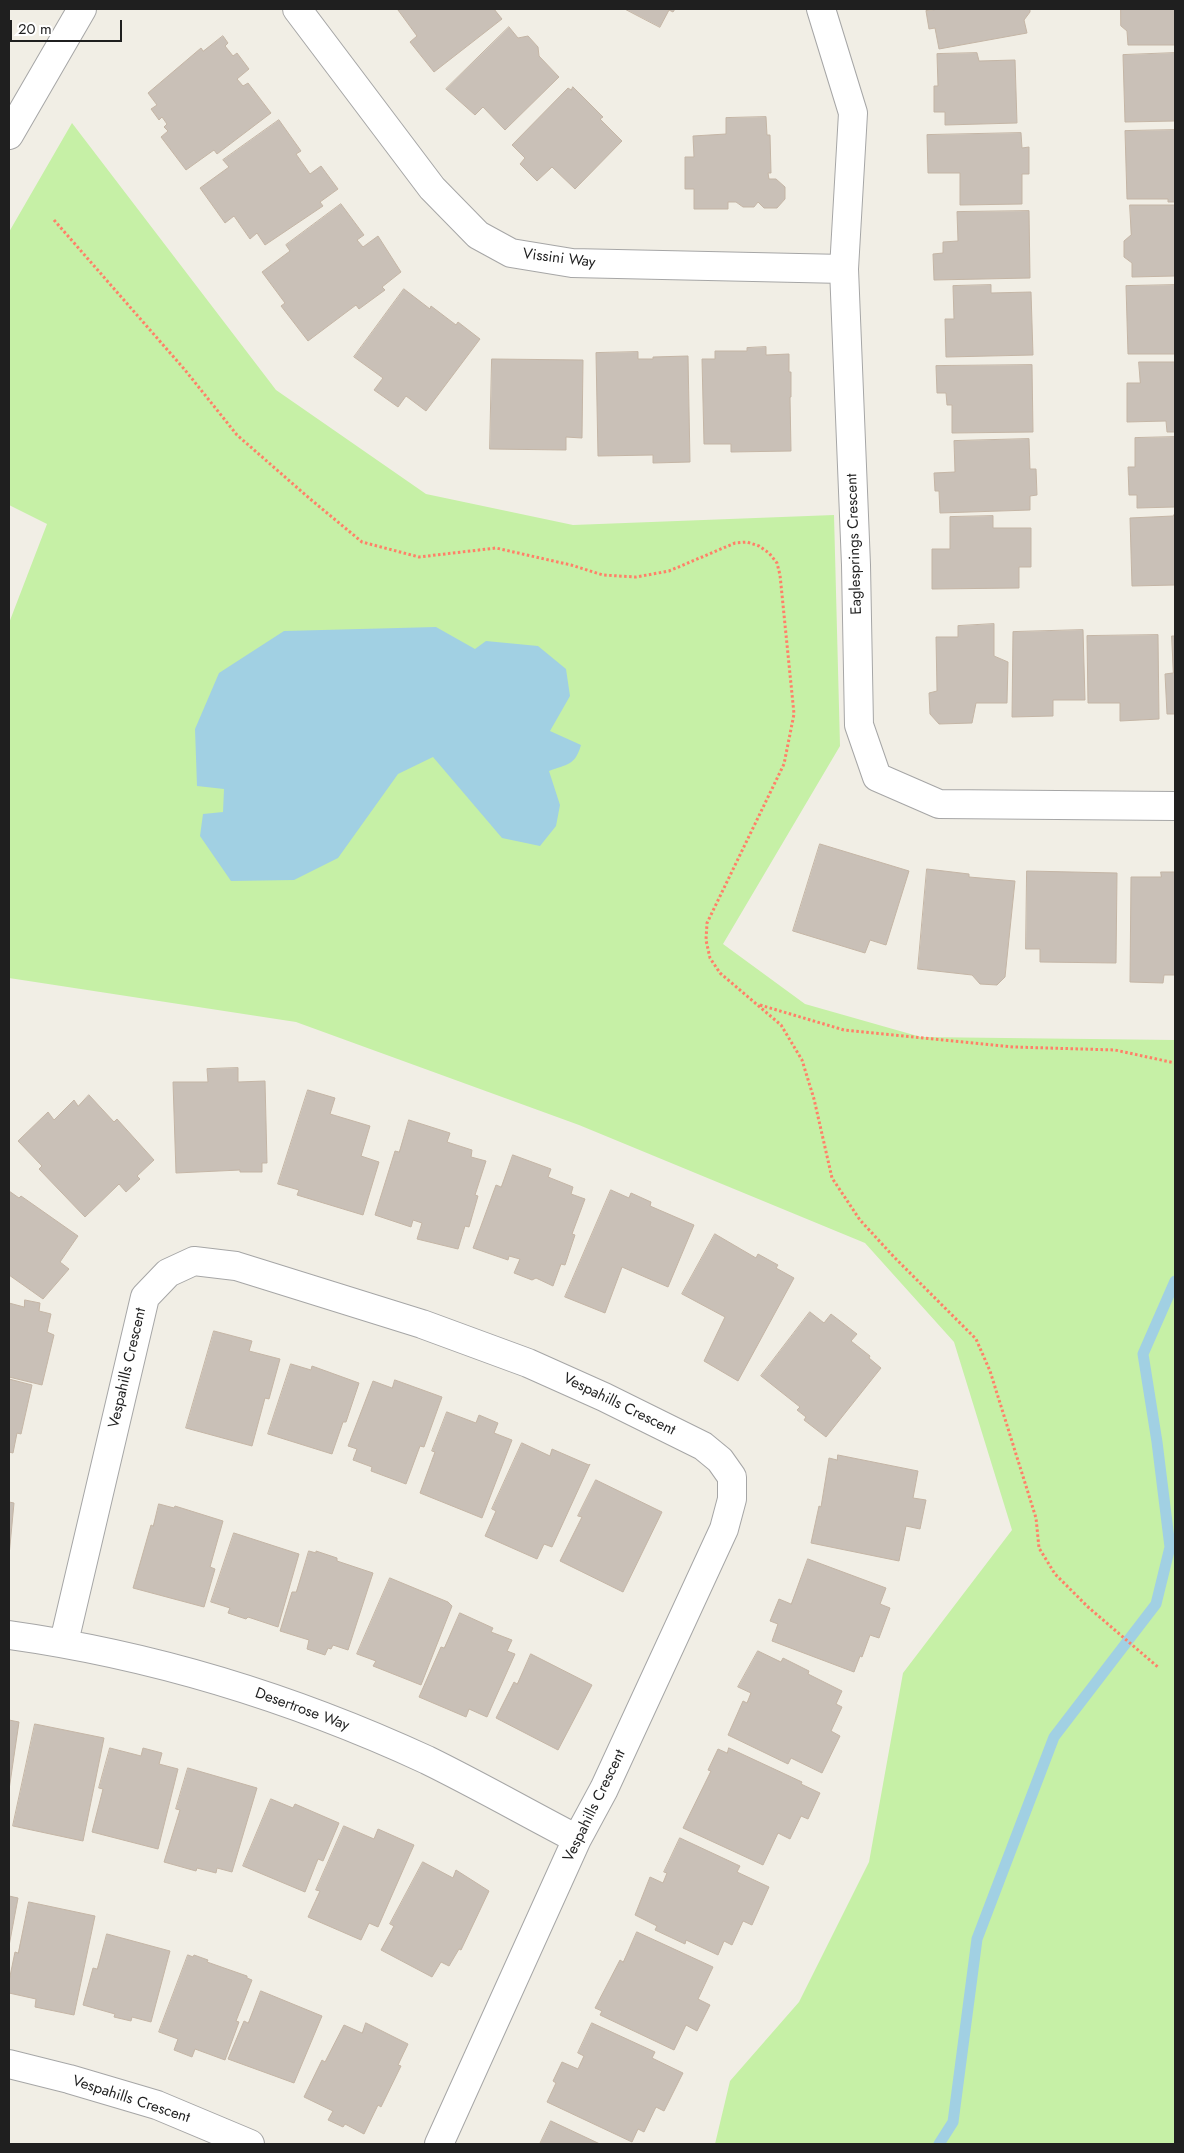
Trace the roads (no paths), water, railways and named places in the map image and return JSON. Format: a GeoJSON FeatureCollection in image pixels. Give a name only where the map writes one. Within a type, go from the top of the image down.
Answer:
{"type":"FeatureCollection","features":[{"type":"Feature","properties":{"kind":"street"},"geometry":{"type":"LineString","coordinates":[[9,135],[82,9]]}},
{"type":"Feature","properties":{"kind":"street","name":"Vissini Way"},"geometry":{"type":"LineString","coordinates":[[297,9],[432,188],[478,235],[511,253],[572,263],[844,269]]}},
{"type":"Feature","properties":{"kind":"street","name":"Eaglesprings Crescent"},"geometry":{"type":"LineString","coordinates":[[821,9],[853,113],[844,269],[856,565],[859,726],[877,777],[939,804],[1175,806]]}},
{"type":"Feature","properties":{"kind":"street","name":"Vespahills Crescent"},"geometry":{"type":"LineString","coordinates":[[64,1642],[145,1297],[168,1273],[194,1261],[236,1266],[422,1324],[528,1362],[604,1396],[703,1446],[720,1460],[732,1477],[732,1499],[724,1529],[604,1789],[577,1839],[439,2144]]}},
{"type":"Feature","properties":{"kind":"street","name":"Desertrose Way"},"geometry":{"type":"LineString","coordinates":[[9,1635],[64,1642],[192,1674],[259,1694],[340,1723],[427,1761],[577,1839]]}},
{"type":"Feature","properties":{"kind":"street","name":"Vespahills Crescent"},"geometry":{"type":"LineString","coordinates":[[9,2064],[69,2079],[157,2105],[250,2144]]}},
{"type":"Feature","properties":{"kind":"water"},"geometry":{"type":"Polygon","coordinates":[[[436,627],[475,649],[486,641],[538,646],[566,669],[570,696],[550,731],[581,745],[573,761],[549,771],[560,805],[556,826],[540,846],[502,838],[433,757],[398,774],[338,858],[294,880],[231,881],[200,836],[203,814],[223,812],[224,789],[197,786],[195,729],[219,673],[284,631],[436,627]]]}},
{"type":"Feature","properties":{"kind":"waterway"},"geometry":{"type":"LineString","coordinates":[[939,2144],[953,2122],[977,1939],[1054,1737],[1156,1604],[1170,1547],[1157,1442],[1143,1354],[1175,1281]]}}]}
